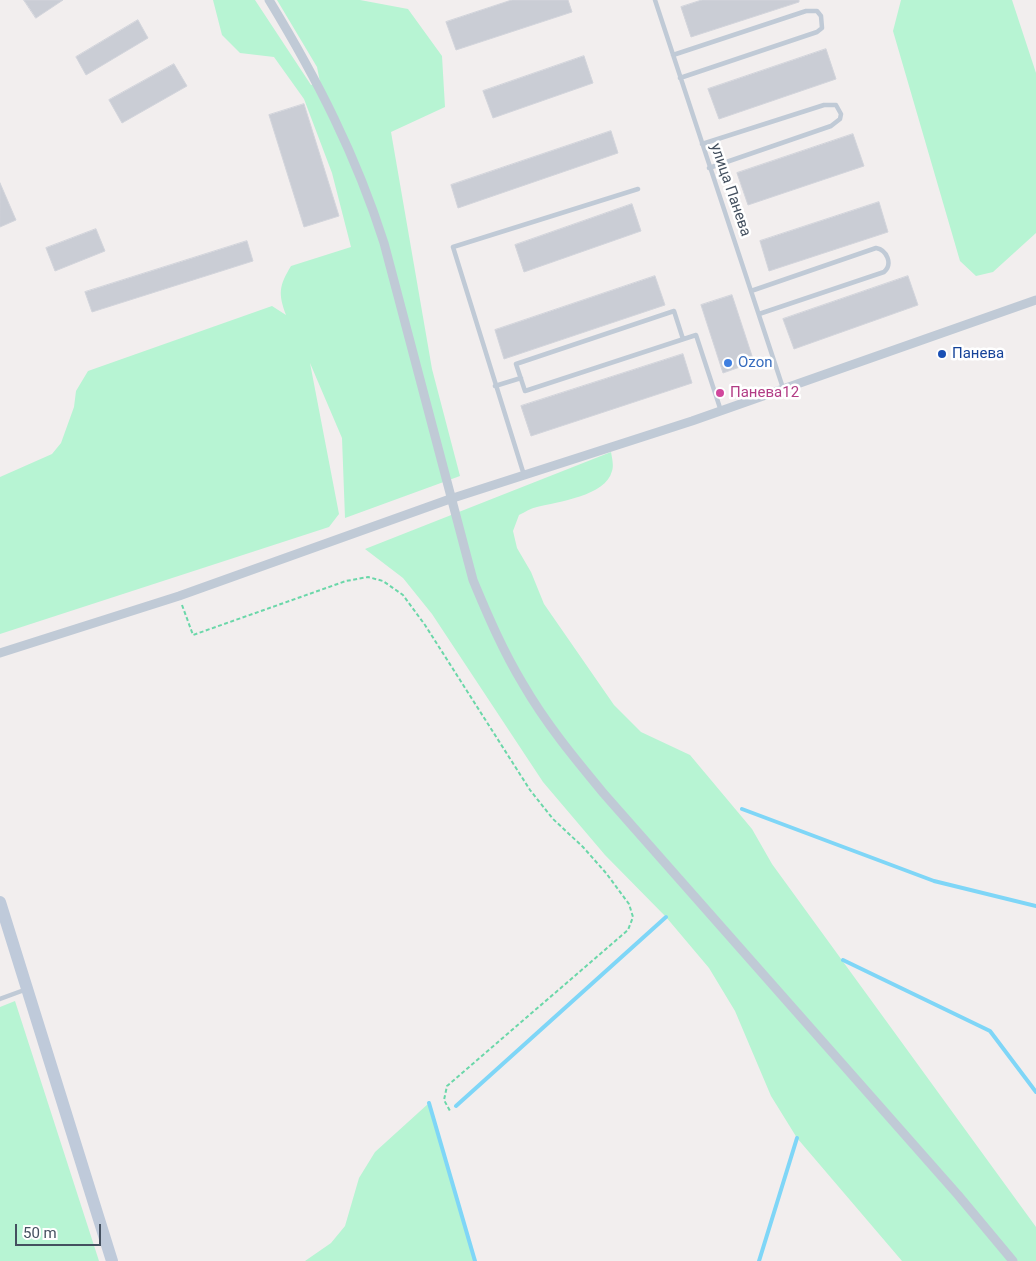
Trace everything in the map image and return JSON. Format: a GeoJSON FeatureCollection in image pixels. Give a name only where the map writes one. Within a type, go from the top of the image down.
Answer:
{"type":"FeatureCollection","features":[{"type":"Feature","properties":{"kind":"main road"},"geometry":{"type":"LineString","coordinates":[[0,902],[112,1261]]}},
{"type":"Feature","properties":{"kind":"street"},"geometry":{"type":"LineString","coordinates":[[269,0],[325,96],[369,195],[384,243],[450,499],[473,580],[490,621],[524,686],[569,750],[605,795],[958,1194],[1013,1261]]}},
{"type":"Feature","properties":{"kind":"street"},"geometry":{"type":"LineString","coordinates":[[0,652],[179,596],[450,499],[721,411],[1036,300]]}},
{"type":"Feature","properties":{"kind":"lane","name":"улица Панева"},"geometry":{"type":"LineString","coordinates":[[655,0],[783,388]]}},
{"type":"Feature","properties":{"kind":"lane"},"geometry":{"type":"LineString","coordinates":[[673,56],[806,11],[817,11],[821,16],[822,28],[817,32],[680,78]]}},
{"type":"Feature","properties":{"kind":"lane"},"geometry":{"type":"LineString","coordinates":[[702,144],[824,105],[836,105],[839,108],[840,119],[832,126],[709,168]]}},
{"type":"Feature","properties":{"kind":"lane"},"geometry":{"type":"LineString","coordinates":[[524,475],[453,247],[638,189]]}},
{"type":"Feature","properties":{"kind":"lane"},"geometry":{"type":"LineString","coordinates":[[751,291],[876,248],[882,249],[886,254],[889,263],[888,268],[884,272],[759,314]]}},
{"type":"Feature","properties":{"kind":"lane"},"geometry":{"type":"LineString","coordinates":[[683,339],[674,311],[516,364],[525,391],[683,339],[696,334],[721,411]]}},
{"type":"Feature","properties":{"kind":"lane"},"geometry":{"type":"LineString","coordinates":[[495,386],[521,378]]}},
{"type":"Feature","properties":{"kind":"lane"},"geometry":{"type":"LineString","coordinates":[[0,999],[27,989]]}},
{"type":"Feature","properties":{"kind":"path"},"geometry":{"type":"LineString","coordinates":[[179,596],[193,635],[346,581],[368,577],[383,581],[403,595],[426,625],[553,819],[583,847],[629,904],[633,917],[628,930],[447,1086],[444,1100],[450,1111]]}},
{"type":"Feature","properties":{"kind":"green space"},"geometry":{"type":"Polygon","coordinates":[[[213,0],[255,0],[311,85],[320,82],[317,67],[277,0],[360,0],[408,9],[442,56],[445,107],[391,132],[432,369],[460,476],[345,518],[342,438],[310,363],[339,514],[329,527],[0,634],[0,477],[52,454],[61,443],[74,407],[76,391],[88,371],[272,306],[286,315],[281,290],[291,266],[351,247],[332,173],[304,99],[274,57],[240,53],[222,35],[213,0]]]}},
{"type":"Feature","properties":{"kind":"green space"},"geometry":{"type":"Polygon","coordinates":[[[901,0],[1012,0],[1036,73],[1036,233],[993,272],[976,276],[960,261],[893,31],[901,0]]]}},
{"type":"Feature","properties":{"kind":"green space"},"geometry":{"type":"Polygon","coordinates":[[[611,452],[612,471],[608,480],[601,486],[580,496],[528,510],[519,515],[513,531],[517,548],[531,572],[544,604],[614,705],[641,732],[690,755],[752,829],[772,864],[1036,1227],[1036,1261],[902,1261],[797,1138],[771,1096],[735,1011],[709,968],[666,917],[605,855],[543,782],[432,614],[403,578],[365,549],[611,452]]]}},
{"type":"Feature","properties":{"kind":"green space"},"geometry":{"type":"Polygon","coordinates":[[[15,1001],[99,1261],[0,1261],[0,1007],[15,1001]]]}},
{"type":"Feature","properties":{"kind":"green space"},"geometry":{"type":"Polygon","coordinates":[[[429,1103],[475,1261],[305,1261],[331,1243],[345,1226],[359,1178],[375,1152],[429,1103]]]}},
{"type":"Feature","properties":{"kind":"building"},"geometry":{"type":"Polygon","coordinates":[[[24,0],[63,0],[36,18],[24,0]]]}},
{"type":"Feature","properties":{"kind":"building"},"geometry":{"type":"Polygon","coordinates":[[[512,0],[568,0],[572,12],[456,50],[446,22],[512,0]]]}},
{"type":"Feature","properties":{"kind":"building"},"geometry":{"type":"Polygon","coordinates":[[[702,0],[799,0],[799,2],[691,37],[681,7],[702,0]]]}},
{"type":"Feature","properties":{"kind":"building"},"geometry":{"type":"Polygon","coordinates":[[[138,20],[148,38],[86,75],[76,57],[138,20]]]}},
{"type":"Feature","properties":{"kind":"building"},"geometry":{"type":"Polygon","coordinates":[[[826,49],[836,79],[719,119],[708,89],[826,49]]]}},
{"type":"Feature","properties":{"kind":"building"},"geometry":{"type":"Polygon","coordinates":[[[584,56],[593,83],[493,118],[483,91],[584,56]]]}},
{"type":"Feature","properties":{"kind":"building"},"geometry":{"type":"Polygon","coordinates":[[[174,64],[187,86],[122,123],[109,100],[174,64]]]}},
{"type":"Feature","properties":{"kind":"building"},"geometry":{"type":"Polygon","coordinates":[[[304,104],[339,216],[304,227],[269,115],[304,104]]]}},
{"type":"Feature","properties":{"kind":"building"},"geometry":{"type":"Polygon","coordinates":[[[611,131],[618,153],[458,208],[451,185],[611,131]]]}},
{"type":"Feature","properties":{"kind":"building"},"geometry":{"type":"Polygon","coordinates":[[[853,134],[864,166],[748,205],[737,173],[853,134]]]}},
{"type":"Feature","properties":{"kind":"building"},"geometry":{"type":"Polygon","coordinates":[[[0,183],[16,220],[0,227],[0,183]]]}},
{"type":"Feature","properties":{"kind":"building"},"geometry":{"type":"Polygon","coordinates":[[[879,202],[888,232],[769,271],[760,241],[879,202]]]}},
{"type":"Feature","properties":{"kind":"building"},"geometry":{"type":"Polygon","coordinates":[[[632,204],[641,231],[524,272],[515,245],[632,204]]]}},
{"type":"Feature","properties":{"kind":"building"},"geometry":{"type":"Polygon","coordinates":[[[96,229],[105,251],[55,271],[46,248],[96,229]]]}},
{"type":"Feature","properties":{"kind":"building"},"geometry":{"type":"Polygon","coordinates":[[[247,241],[253,261],[92,312],[85,292],[247,241]]]}},
{"type":"Feature","properties":{"kind":"building"},"geometry":{"type":"Polygon","coordinates":[[[655,276],[665,305],[504,359],[495,330],[655,276]]]}},
{"type":"Feature","properties":{"kind":"building"},"geometry":{"type":"Polygon","coordinates":[[[908,276],[918,305],[794,349],[783,319],[908,276]]]}},
{"type":"Feature","properties":{"kind":"building"},"geometry":{"type":"Polygon","coordinates":[[[732,295],[754,362],[723,373],[701,305],[732,295]]]}},
{"type":"Feature","properties":{"kind":"building"},"geometry":{"type":"Polygon","coordinates":[[[683,354],[692,383],[531,436],[521,406],[683,354]]]}},
{"type":"Feature","properties":{"kind":"waterway"},"geometry":{"type":"LineString","coordinates":[[742,809],[934,881],[1036,906]]}},
{"type":"Feature","properties":{"kind":"waterway"},"geometry":{"type":"LineString","coordinates":[[456,1106],[666,917]]}},
{"type":"Feature","properties":{"kind":"waterway"},"geometry":{"type":"LineString","coordinates":[[843,960],[990,1031],[1036,1092]]}},
{"type":"Feature","properties":{"kind":"waterway"},"geometry":{"type":"LineString","coordinates":[[429,1103],[475,1261]]}},
{"type":"Feature","properties":{"kind":"waterway"},"geometry":{"type":"LineString","coordinates":[[759,1261],[797,1138]]}},
{"type":"Feature","properties":{"kind":"place","name":"Панева"},"geometry":{"type":"Point","coordinates":[942,354]}},
{"type":"Feature","properties":{"kind":"place","name":"Ozon"},"geometry":{"type":"Point","coordinates":[728,363]}},
{"type":"Feature","properties":{"kind":"place","name":"Панева12"},"geometry":{"type":"Point","coordinates":[720,393]}}]}
